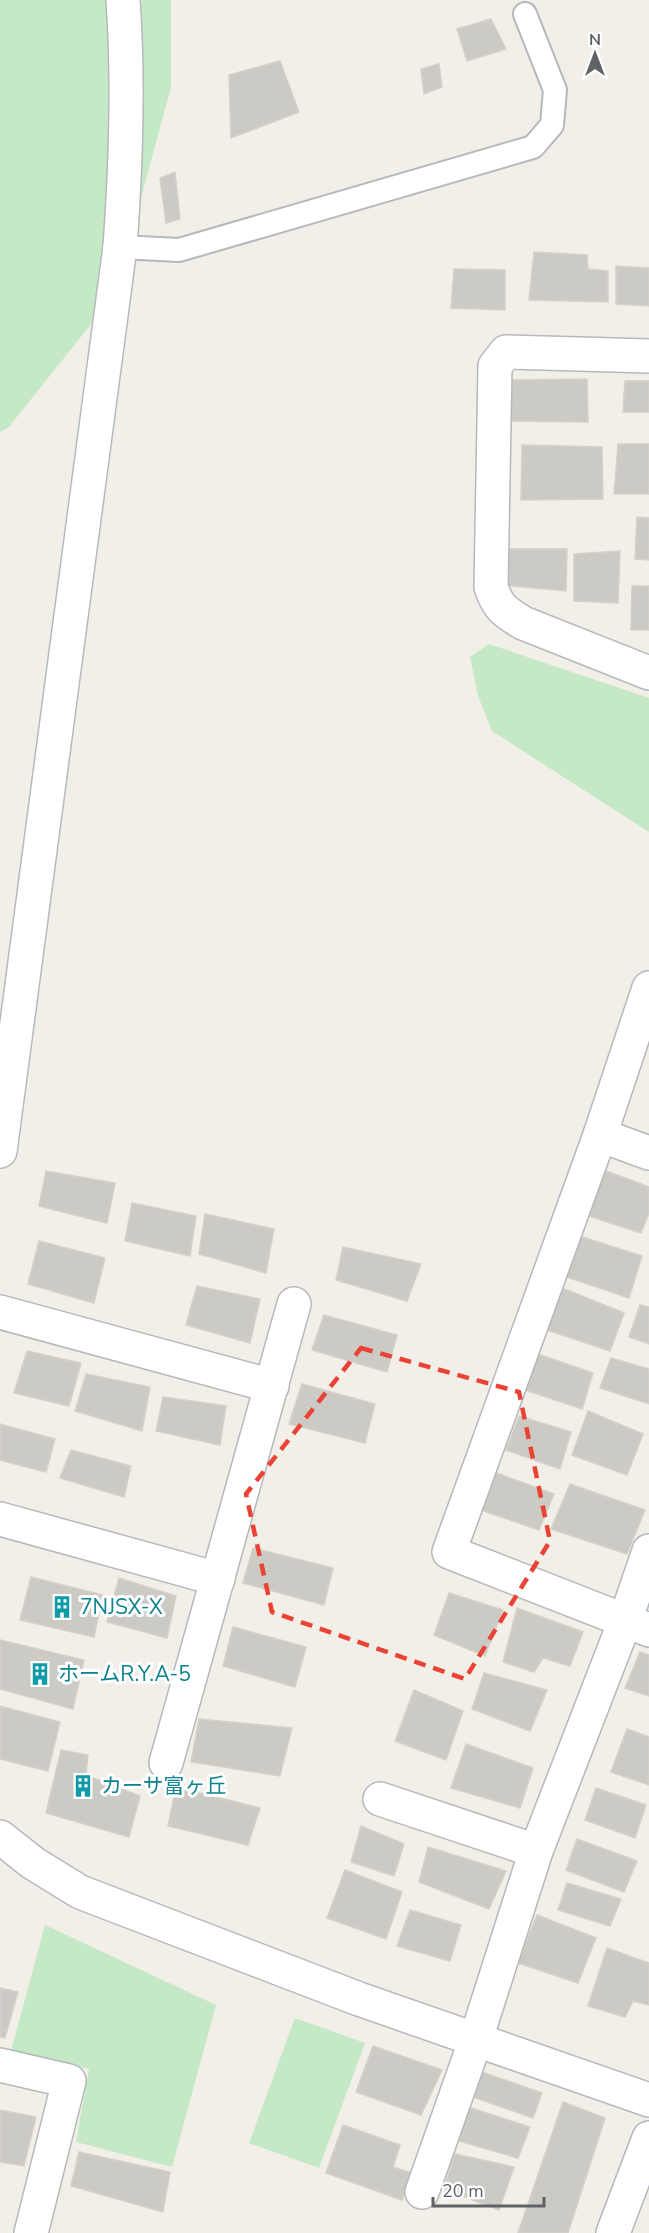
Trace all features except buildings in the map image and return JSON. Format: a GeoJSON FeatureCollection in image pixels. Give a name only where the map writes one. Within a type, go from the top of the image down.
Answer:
{"type":"FeatureCollection","features":[{"type":"Feature","properties":{"kind":"street"},"geometry":{"type":"LineString","coordinates":[[0,1150],[120,247],[127,141],[126,38],[123,0]]}},
{"type":"Feature","properties":{"kind":"street"},"geometry":{"type":"LineString","coordinates":[[649,356],[506,352],[495,366],[491,587],[497,603],[523,623],[649,673]]}},
{"type":"Feature","properties":{"kind":"street"},"geometry":{"type":"LineString","coordinates":[[637,1626],[449,1552],[600,1135],[649,988]]}},
{"type":"Feature","properties":{"kind":"street"},"geometry":{"type":"LineString","coordinates":[[600,1135],[649,1153]]}},
{"type":"Feature","properties":{"kind":"street"},"geometry":{"type":"LineString","coordinates":[[166,1763],[294,1304]]}},
{"type":"Feature","properties":{"kind":"street"},"geometry":{"type":"LineString","coordinates":[[0,1312],[272,1386]]}},
{"type":"Feature","properties":{"kind":"street"},"geometry":{"type":"LineString","coordinates":[[0,1519],[218,1579]]}},
{"type":"Feature","properties":{"kind":"street"},"geometry":{"type":"LineString","coordinates":[[422,2192],[476,2039],[536,1851],[637,1626],[649,1551]]}},
{"type":"Feature","properties":{"kind":"street"},"geometry":{"type":"LineString","coordinates":[[380,1799],[536,1851]]}},
{"type":"Feature","properties":{"kind":"street"},"geometry":{"type":"LineString","coordinates":[[0,1837],[33,1863],[80,1892],[359,1999],[649,2100]]}},
{"type":"Feature","properties":{"kind":"street"},"geometry":{"type":"LineString","coordinates":[[0,2065],[69,2081],[31,2233]]}},
{"type":"Feature","properties":{"kind":"street"},"geometry":{"type":"LineString","coordinates":[[613,2233],[649,2138]]}},
{"type":"Feature","properties":{"kind":"lane"},"geometry":{"type":"LineString","coordinates":[[120,247],[179,250],[533,147],[552,125],[555,90],[525,14]]}},
{"type":"Feature","properties":{"kind":"highlighted area"},"geometry":{"type":"Polygon","coordinates":[[[361,1348],[519,1392],[550,1541],[465,1679],[272,1612],[246,1494],[361,1348]]]}},
{"type":"Feature","properties":{"kind":"green space"},"geometry":{"type":"Polygon","coordinates":[[[0,0],[171,0],[171,87],[115,294],[8,428],[0,432],[0,0]]]}},
{"type":"Feature","properties":{"kind":"green space"},"geometry":{"type":"Polygon","coordinates":[[[489,644],[649,698],[649,832],[492,731],[478,696],[470,657],[489,644]]]}},
{"type":"Feature","properties":{"kind":"green space"},"geometry":{"type":"Polygon","coordinates":[[[45,1925],[216,2005],[172,2167],[76,2142],[89,2069],[11,2051],[45,1925]]]}},
{"type":"Feature","properties":{"kind":"green space"},"geometry":{"type":"Polygon","coordinates":[[[295,2018],[365,2043],[319,2168],[249,2143],[295,2018]]]}},
{"type":"Feature","properties":{"kind":"place","name":"7NJSX-X"},"geometry":{"type":"Point","coordinates":[62,1607]}},
{"type":"Feature","properties":{"kind":"place","name":"ホームR.Y.A-5"},"geometry":{"type":"Point","coordinates":[40,1674]}},
{"type":"Feature","properties":{"kind":"place","name":"カーサ富ヶ丘"},"geometry":{"type":"Point","coordinates":[83,1786]}}]}
